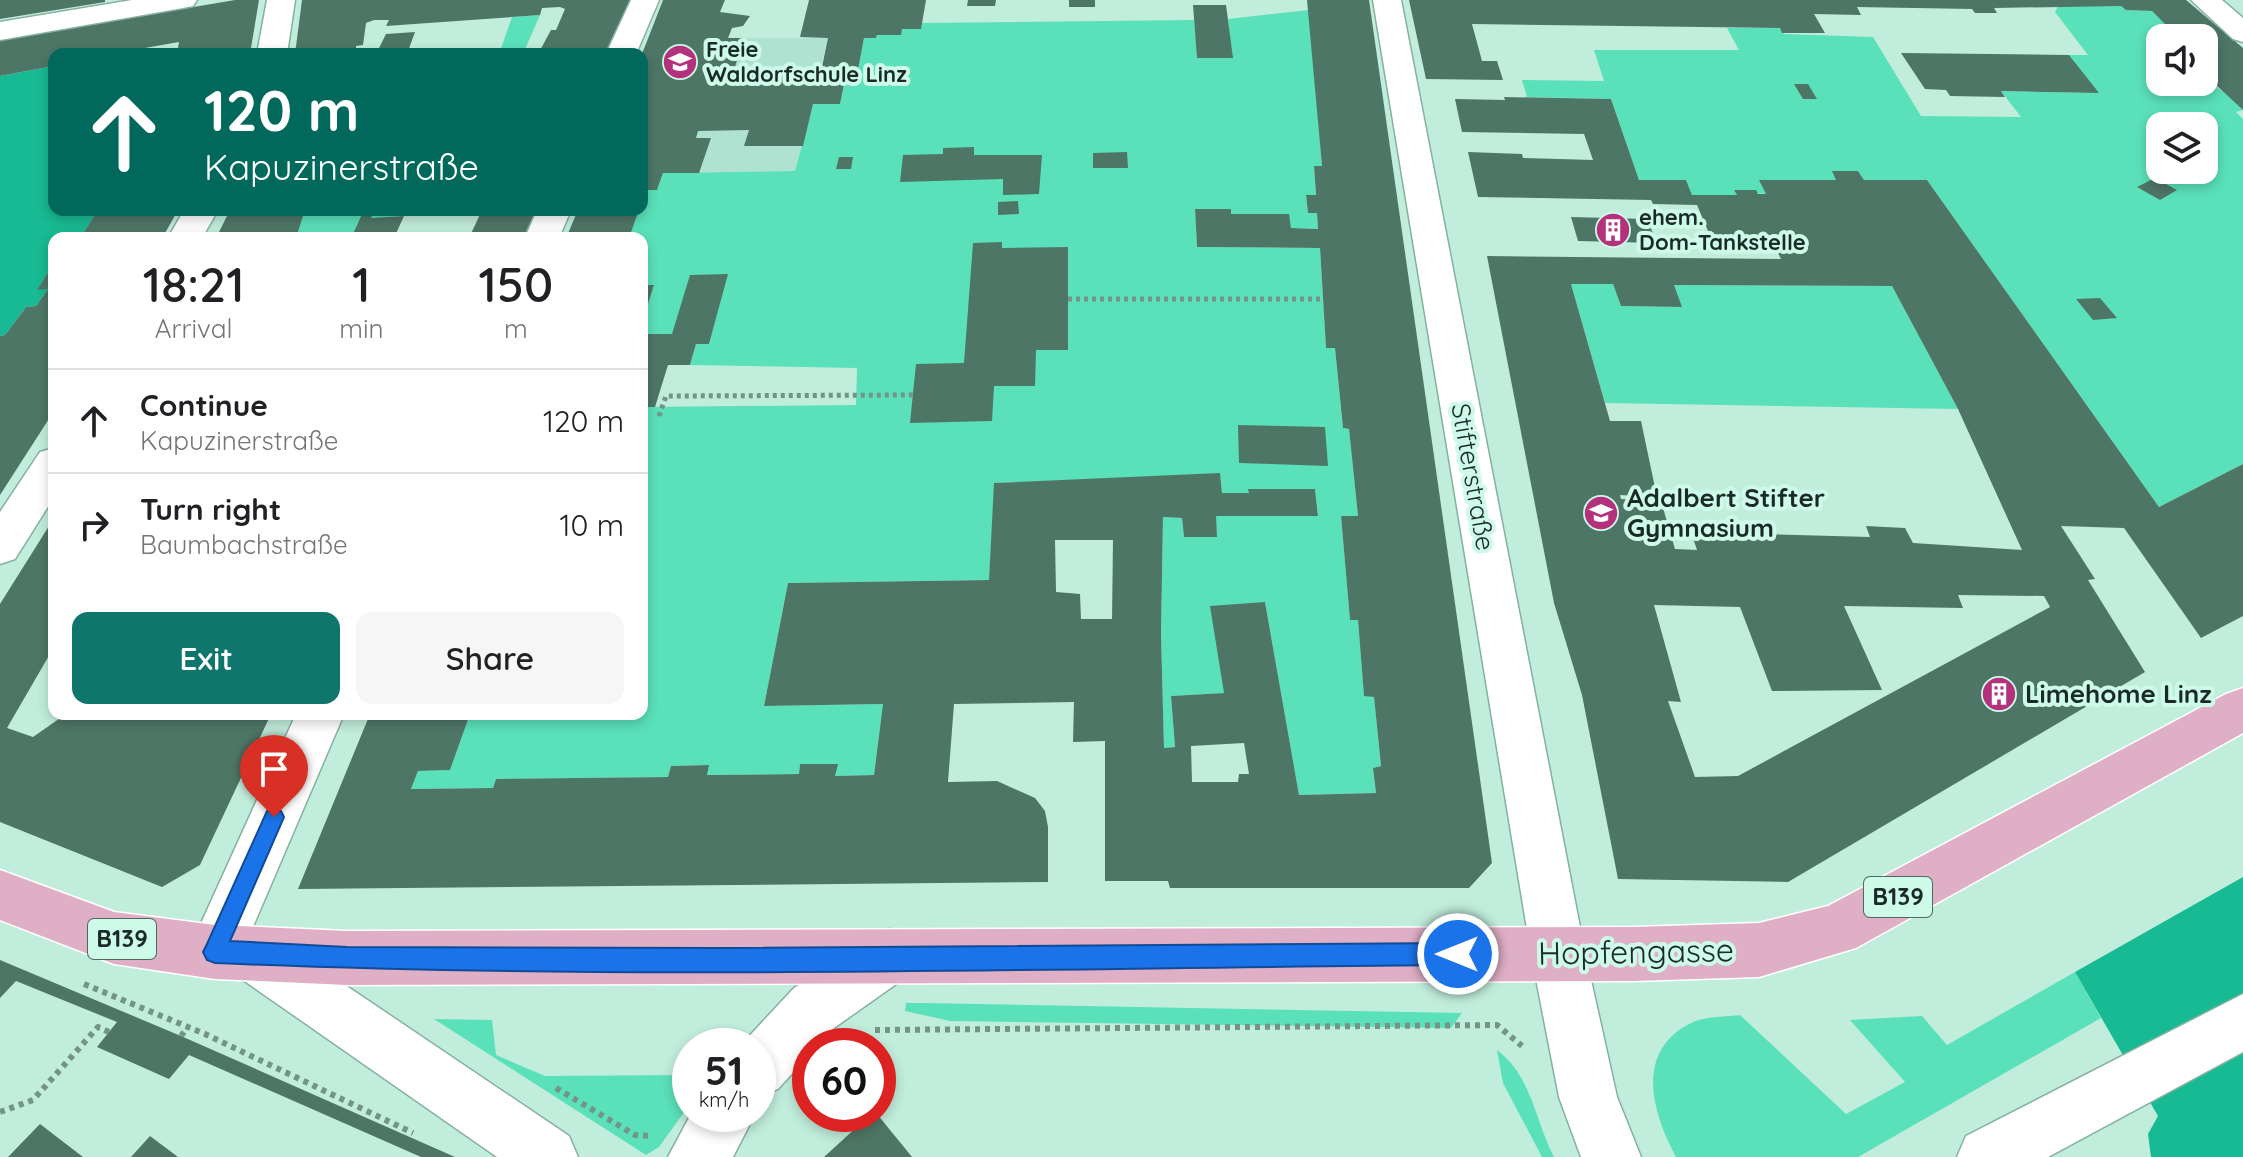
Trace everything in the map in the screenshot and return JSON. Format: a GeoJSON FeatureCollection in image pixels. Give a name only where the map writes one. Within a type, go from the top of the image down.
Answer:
{"type":"FeatureCollection","features":[{"type":"Feature","properties":{"kind":"main road","name":"Hopfengasse"},"geometry":{"type":"LineString","coordinates":[[233,953],[347,958],[746,959],[1759,950],[1837,930],[2243,709]]}},
{"type":"Feature","properties":{"kind":"main road","name":"B139"},"geometry":{"type":"LineString","coordinates":[[0,895],[114,938],[233,953]]}},
{"type":"Feature","properties":{"kind":"street"},"geometry":{"type":"LineString","coordinates":[[0,31],[183,0]]}},
{"type":"Feature","properties":{"kind":"street"},"geometry":{"type":"LineString","coordinates":[[273,48],[281,0]]}},
{"type":"Feature","properties":{"kind":"street"},"geometry":{"type":"LineString","coordinates":[[624,48],[645,0]]}},
{"type":"Feature","properties":{"kind":"street","name":"Stifterstraße"},"geometry":{"type":"LineString","coordinates":[[1387,0],[1558,953],[1588,1097],[1611,1157]]}},
{"type":"Feature","properties":{"kind":"street"},"geometry":{"type":"LineString","coordinates":[[2205,0],[2243,33]]}},
{"type":"Feature","properties":{"kind":"street"},"geometry":{"type":"LineString","coordinates":[[0,547],[48,472]]}},
{"type":"Feature","properties":{"kind":"street"},"geometry":{"type":"LineString","coordinates":[[318,720],[233,953],[548,1157]]}},
{"type":"Feature","properties":{"kind":"street"},"geometry":{"type":"LineString","coordinates":[[776,1049],[814,1008],[890,956]]}},
{"type":"Feature","properties":{"kind":"street"},"geometry":{"type":"LineString","coordinates":[[1987,1157],[2243,1022]]}},
{"type":"Feature","properties":{"kind":"path"},"geometry":{"type":"LineString","coordinates":[[1068,299],[1323,299]]}},
{"type":"Feature","properties":{"kind":"path"},"geometry":{"type":"LineString","coordinates":[[659,416],[666,396],[913,395]]}},
{"type":"Feature","properties":{"kind":"path"},"geometry":{"type":"LineString","coordinates":[[68,978],[187,1028],[427,1140]]}},
{"type":"Feature","properties":{"kind":"path"},"geometry":{"type":"LineString","coordinates":[[896,1031],[1497,1025],[1522,1046]]}},
{"type":"Feature","properties":{"kind":"path"},"geometry":{"type":"LineString","coordinates":[[0,1112],[33,1100],[98,1027],[109,1032]]}},
{"type":"Feature","properties":{"kind":"path"},"geometry":{"type":"LineString","coordinates":[[181,1036],[187,1028]]}},
{"type":"Feature","properties":{"kind":"path"},"geometry":{"type":"LineString","coordinates":[[556,1088],[635,1135],[680,1142]]}},
{"type":"Feature","properties":{"kind":"shaded area"},"geometry":{"type":"Polygon","coordinates":[[[648,38],[828,38],[795,171],[648,173],[648,48],[644,48],[648,38]]]}},
{"type":"Feature","properties":{"kind":"green space"},"geometry":{"type":"Polygon","coordinates":[[[2058,6],[2121,6],[2126,10],[2152,11],[2165,24],[2146,24],[2146,96],[2218,96],[2218,88],[2243,110],[2236,112],[2243,119],[2243,464],[2159,507],[1927,180],[1864,180],[1858,171],[1833,171],[1836,180],[1760,180],[1766,194],[1735,191],[1737,195],[1692,195],[1686,180],[1639,180],[1611,99],[1527,97],[1522,80],[1604,81],[1594,50],[1739,50],[1727,28],[1780,28],[1784,34],[1873,37],[1921,116],[2021,117],[2001,91],[2097,93],[2069,55],[2088,55],[2055,12],[2058,6]]]}},
{"type":"Feature","properties":{"kind":"green space"},"geometry":{"type":"Polygon","coordinates":[[[1309,10],[1322,166],[1314,167],[1316,195],[1306,195],[1308,213],[1317,213],[1318,229],[1291,228],[1288,214],[1231,214],[1195,209],[1197,247],[1320,248],[1326,347],[1335,348],[1343,428],[1349,429],[1358,516],[1341,516],[1350,619],[1358,620],[1364,695],[1374,697],[1381,766],[1373,768],[1376,793],[1299,795],[1265,602],[1224,693],[1171,696],[1175,747],[1164,748],[1161,633],[1163,517],[1182,518],[1184,537],[1216,537],[1216,516],[1318,515],[1315,489],[1249,489],[1249,493],[1222,493],[1220,474],[995,483],[989,580],[788,583],[764,706],[883,704],[874,775],[835,776],[837,764],[800,764],[799,774],[707,775],[708,765],[671,766],[668,777],[496,779],[493,788],[411,789],[418,771],[450,770],[468,720],[648,720],[648,407],[856,405],[857,368],[690,365],[696,344],[709,344],[727,275],[672,334],[648,334],[648,304],[654,286],[648,286],[648,232],[631,232],[637,216],[648,216],[648,190],[657,190],[663,173],[795,171],[813,104],[840,104],[845,80],[856,79],[864,38],[876,38],[877,35],[922,23],[1194,20],[1198,58],[1232,58],[1228,19],[1309,10]]]}},
{"type":"Feature","properties":{"kind":"green space"},"geometry":{"type":"Polygon","coordinates":[[[540,15],[526,48],[501,48],[512,17],[540,15]]]}},
{"type":"Feature","properties":{"kind":"green space"},"geometry":{"type":"Polygon","coordinates":[[[48,67],[48,216],[94,216],[84,232],[48,232],[48,273],[38,289],[48,289],[36,306],[26,307],[5,335],[0,336],[0,76],[48,67]]]}},
{"type":"Feature","properties":{"kind":"green space"},"geometry":{"type":"Polygon","coordinates":[[[303,216],[404,216],[360,219],[354,232],[298,232],[303,216]]]}},
{"type":"Feature","properties":{"kind":"green space"},"geometry":{"type":"Polygon","coordinates":[[[1571,284],[1613,284],[1621,306],[1681,307],[1674,285],[1892,286],[1958,409],[1605,403],[1571,284]]]}},
{"type":"Feature","properties":{"kind":"green space"},"geometry":{"type":"Polygon","coordinates":[[[2243,877],[2243,1157],[2151,1157],[2148,1134],[2158,1116],[2075,972],[2243,877]]]}},
{"type":"Feature","properties":{"kind":"green space"},"geometry":{"type":"Polygon","coordinates":[[[2075,972],[2101,1018],[1858,1157],[1676,1157],[1660,1121],[1653,1083],[1655,1066],[1662,1049],[1673,1035],[1696,1021],[1740,1015],[1846,1114],[1905,1082],[1850,1020],[1922,1016],[1947,1045],[2075,972]]]}},
{"type":"Feature","properties":{"kind":"green space"},"geometry":{"type":"Polygon","coordinates":[[[906,1003],[1462,1013],[1451,1028],[950,1021],[905,1011],[906,1003]]]}},
{"type":"Feature","properties":{"kind":"green space"},"geometry":{"type":"Polygon","coordinates":[[[434,1019],[492,1020],[496,1055],[545,1076],[672,1075],[672,1129],[659,1147],[646,1155],[434,1019]]]}},
{"type":"Feature","properties":{"kind":"green space"},"geometry":{"type":"Polygon","coordinates":[[[1497,1050],[1509,1061],[1525,1086],[1554,1157],[1542,1157],[1503,1083],[1497,1050]]]}},
{"type":"Feature","properties":{"kind":"building"},"geometry":{"type":"Polygon","coordinates":[[[0,0],[105,0],[105,2],[0,19],[0,0]]]}},
{"type":"Feature","properties":{"kind":"building"},"geometry":{"type":"Polygon","coordinates":[[[235,0],[259,0],[251,48],[178,48],[179,42],[145,48],[48,48],[48,67],[0,76],[0,40],[235,0]]]}},
{"type":"Feature","properties":{"kind":"building"},"geometry":{"type":"Polygon","coordinates":[[[302,0],[630,0],[609,48],[541,48],[551,30],[556,30],[565,9],[560,7],[542,8],[540,15],[386,26],[389,20],[374,20],[366,23],[363,45],[356,48],[296,48],[302,0]]]}},
{"type":"Feature","properties":{"kind":"building"},"geometry":{"type":"Polygon","coordinates":[[[663,0],[725,0],[720,12],[750,16],[743,26],[732,28],[728,38],[744,38],[735,67],[722,67],[720,73],[821,72],[828,38],[800,37],[809,0],[926,0],[921,29],[902,29],[901,35],[864,38],[856,80],[845,80],[840,104],[813,104],[803,146],[744,146],[749,130],[698,131],[696,138],[711,138],[699,173],[663,173],[657,190],[648,190],[648,48],[644,48],[663,0]]]}},
{"type":"Feature","properties":{"kind":"building"},"geometry":{"type":"Polygon","coordinates":[[[968,0],[996,0],[995,6],[967,6],[968,0]]]}},
{"type":"Feature","properties":{"kind":"building"},"geometry":{"type":"Polygon","coordinates":[[[1069,0],[1095,0],[1095,7],[1069,7],[1069,0]]]}},
{"type":"Feature","properties":{"kind":"building"},"geometry":{"type":"Polygon","coordinates":[[[1307,0],[1369,0],[1492,863],[1469,888],[1170,888],[1168,881],[1105,881],[1105,741],[1073,742],[1074,702],[954,704],[948,782],[997,781],[1035,798],[1045,811],[1048,827],[1048,882],[298,889],[368,720],[468,720],[450,770],[418,771],[411,789],[493,788],[496,779],[668,777],[671,766],[709,765],[707,775],[799,774],[800,764],[838,764],[835,776],[874,775],[883,704],[764,706],[788,583],[989,580],[994,483],[1220,473],[1222,493],[1249,493],[1248,489],[1315,489],[1318,516],[1216,516],[1217,537],[1184,537],[1182,518],[1163,517],[1161,633],[1164,748],[1175,747],[1171,696],[1224,693],[1210,606],[1265,602],[1299,795],[1376,793],[1373,768],[1381,766],[1374,697],[1364,696],[1358,620],[1350,620],[1341,516],[1358,516],[1349,429],[1343,428],[1335,348],[1326,348],[1320,248],[1197,247],[1195,209],[1231,209],[1231,214],[1289,214],[1291,228],[1318,229],[1317,213],[1308,213],[1306,195],[1316,195],[1314,166],[1322,166],[1307,0]],[[1055,540],[1056,592],[1080,594],[1081,619],[1112,619],[1113,540],[1055,540]],[[1244,743],[1191,746],[1192,782],[1238,782],[1239,774],[1249,774],[1244,743]]]}},
{"type":"Feature","properties":{"kind":"building"},"geometry":{"type":"Polygon","coordinates":[[[1409,0],[2186,0],[2214,24],[2165,24],[2152,11],[2126,10],[2121,6],[1994,8],[1997,13],[1975,13],[1972,9],[1857,7],[1861,15],[1814,14],[1825,33],[1782,33],[1780,28],[1472,24],[1482,61],[1497,61],[1503,80],[1426,79],[1409,0]]]}},
{"type":"Feature","properties":{"kind":"building"},"geometry":{"type":"Polygon","coordinates":[[[1193,5],[1226,5],[1233,58],[1197,58],[1193,5]]]}},
{"type":"Feature","properties":{"kind":"building"},"geometry":{"type":"Polygon","coordinates":[[[2218,27],[2243,48],[2243,110],[2218,87],[2218,27]]]}},
{"type":"Feature","properties":{"kind":"building"},"geometry":{"type":"Polygon","coordinates":[[[415,32],[409,48],[379,48],[386,34],[415,32]]]}},
{"type":"Feature","properties":{"kind":"building"},"geometry":{"type":"Polygon","coordinates":[[[1901,53],[2069,55],[2099,93],[2001,91],[2005,97],[1950,96],[1946,90],[1925,89],[1901,53]]]}},
{"type":"Feature","properties":{"kind":"building"},"geometry":{"type":"Polygon","coordinates":[[[1794,84],[1808,84],[1817,99],[1803,99],[1794,84]]]}},
{"type":"Feature","properties":{"kind":"building"},"geometry":{"type":"Polygon","coordinates":[[[1504,97],[1611,99],[1639,180],[1686,180],[1692,195],[1737,195],[1734,190],[1756,190],[1758,194],[1766,194],[1759,180],[1836,180],[1832,171],[1858,171],[1864,180],[1927,180],[2159,507],[2243,464],[2243,616],[2201,638],[2124,528],[2061,526],[2095,579],[2088,580],[2145,672],[1788,882],[1618,879],[1582,695],[1554,603],[1487,256],[1781,259],[1774,245],[1714,245],[1697,205],[1653,204],[1651,200],[1478,197],[1468,152],[1522,154],[1523,158],[1593,160],[1584,134],[1462,132],[1455,99],[1505,100],[1504,97]],[[1571,284],[1610,421],[1641,421],[1657,497],[1620,495],[1621,499],[1661,501],[1675,549],[1697,550],[1691,532],[1870,537],[1866,526],[1905,528],[1913,543],[2022,550],[1958,409],[1892,286],[1674,285],[1682,307],[1621,306],[1613,284],[1571,284]],[[1958,595],[1963,608],[1844,606],[1882,690],[1772,691],[1740,607],[1654,605],[1681,702],[1668,701],[1695,777],[1738,776],[2050,607],[2044,596],[1958,595]]]}},
{"type":"Feature","properties":{"kind":"building"},"geometry":{"type":"Polygon","coordinates":[[[974,147],[974,155],[1042,155],[1039,194],[1003,195],[1003,179],[900,182],[903,155],[943,154],[943,148],[974,147]]]}},
{"type":"Feature","properties":{"kind":"building"},"geometry":{"type":"Polygon","coordinates":[[[1127,152],[1128,168],[1093,168],[1093,153],[1127,152]]]}},
{"type":"Feature","properties":{"kind":"building"},"geometry":{"type":"Polygon","coordinates":[[[839,157],[853,157],[851,169],[836,169],[839,157]]]}},
{"type":"Feature","properties":{"kind":"building"},"geometry":{"type":"Polygon","coordinates":[[[2146,182],[2166,184],[2177,190],[2160,200],[2137,187],[2146,182]]]}},
{"type":"Feature","properties":{"kind":"building"},"geometry":{"type":"Polygon","coordinates":[[[1018,201],[1019,214],[998,215],[998,202],[1018,201]]]}},
{"type":"Feature","properties":{"kind":"building"},"geometry":{"type":"Polygon","coordinates":[[[94,216],[175,216],[166,232],[84,232],[94,216]]]}},
{"type":"Feature","properties":{"kind":"building"},"geometry":{"type":"Polygon","coordinates":[[[227,216],[303,216],[298,232],[219,232],[227,216]]]}},
{"type":"Feature","properties":{"kind":"building"},"geometry":{"type":"Polygon","coordinates":[[[361,216],[404,216],[397,232],[354,232],[361,216]]]}},
{"type":"Feature","properties":{"kind":"building"},"geometry":{"type":"Polygon","coordinates":[[[479,216],[533,216],[526,232],[472,232],[479,216]]]}},
{"type":"Feature","properties":{"kind":"building"},"geometry":{"type":"Polygon","coordinates":[[[575,216],[637,216],[631,232],[569,232],[575,216]]]}},
{"type":"Feature","properties":{"kind":"building","name":"ehem. Dom-Tankstelle"},"geometry":{"type":"Polygon","coordinates":[[[1571,217],[1647,219],[1657,243],[1578,241],[1571,217]]]}},
{"type":"Feature","properties":{"kind":"building"},"geometry":{"type":"Polygon","coordinates":[[[1002,242],[1002,248],[1068,247],[1068,350],[1036,350],[1035,386],[994,386],[992,421],[910,423],[916,364],[964,363],[973,243],[1002,242]]]}},
{"type":"Feature","properties":{"kind":"building"},"geometry":{"type":"Polygon","coordinates":[[[48,273],[48,289],[37,290],[48,273]]]}},
{"type":"Feature","properties":{"kind":"building"},"geometry":{"type":"Polygon","coordinates":[[[728,274],[709,344],[696,344],[690,365],[668,365],[655,407],[648,407],[648,334],[672,334],[690,275],[728,274]]]}},
{"type":"Feature","properties":{"kind":"building"},"geometry":{"type":"Polygon","coordinates":[[[648,285],[654,285],[648,304],[648,285]]]}},
{"type":"Feature","properties":{"kind":"building"},"geometry":{"type":"Polygon","coordinates":[[[48,289],[48,420],[0,495],[0,336],[5,335],[26,307],[36,306],[48,289]]]}},
{"type":"Feature","properties":{"kind":"building"},"geometry":{"type":"Polygon","coordinates":[[[2100,298],[2117,318],[2093,320],[2076,299],[2100,298]]]}},
{"type":"Feature","properties":{"kind":"building"},"geometry":{"type":"Polygon","coordinates":[[[1238,425],[1325,427],[1328,466],[1239,463],[1238,425]]]}},
{"type":"Feature","properties":{"kind":"building"},"geometry":{"type":"Polygon","coordinates":[[[48,528],[48,657],[7,728],[33,737],[57,720],[268,720],[200,865],[162,887],[0,822],[0,604],[48,528]]]}},
{"type":"Feature","properties":{"kind":"building"},"geometry":{"type":"Polygon","coordinates":[[[0,960],[455,1157],[421,1157],[189,1055],[169,1079],[97,1047],[117,1022],[16,981],[0,998],[0,960]]]}},
{"type":"Feature","properties":{"kind":"building"},"geometry":{"type":"Polygon","coordinates":[[[40,1124],[83,1157],[8,1157],[40,1124]]]}},
{"type":"Feature","properties":{"kind":"building"},"geometry":{"type":"Polygon","coordinates":[[[851,1132],[892,1132],[912,1157],[824,1157],[851,1132]]]}},
{"type":"Feature","properties":{"kind":"building"},"geometry":{"type":"Polygon","coordinates":[[[150,1136],[178,1157],[131,1157],[150,1136]]]}},
{"type":"Feature","properties":{"kind":"place","name":"Freie Waldorfschule Linz"},"geometry":{"type":"Point","coordinates":[680,62]}},
{"type":"Feature","properties":{"kind":"place","name":"ehem. Dom-Tankstelle"},"geometry":{"type":"Point","coordinates":[1613,230]}},
{"type":"Feature","properties":{"kind":"place","name":"Adalbert Stifter Gymnasium"},"geometry":{"type":"Point","coordinates":[1601,513]}},
{"type":"Feature","properties":{"kind":"place","name":"Limehome Linz"},"geometry":{"type":"Point","coordinates":[1999,694]}},
{"type":"Feature","properties":{"kind":"route"},"geometry":{"type":"LineString","coordinates":[[274,817],[215,952],[347,958],[716,959],[1458,954]]}}]}
